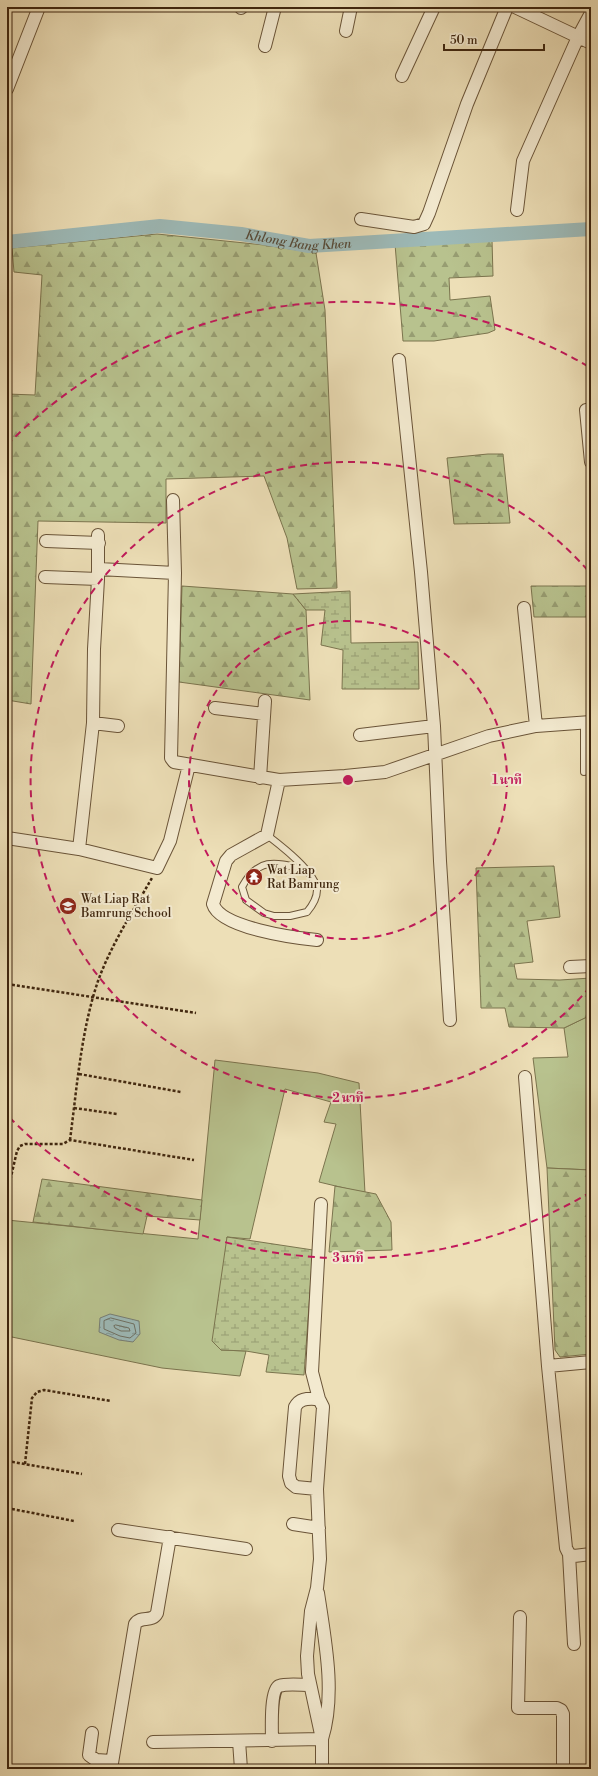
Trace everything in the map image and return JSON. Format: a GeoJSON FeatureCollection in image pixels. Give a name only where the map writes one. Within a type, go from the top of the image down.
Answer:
{"type":"FeatureCollection","features":[{"type":"Feature","properties":{"kind":"street"},"geometry":{"type":"LineString","coordinates":[[7,89],[39,7]]}},
{"type":"Feature","properties":{"kind":"street"},"geometry":{"type":"LineString","coordinates":[[265,46],[275,7]]}},
{"type":"Feature","properties":{"kind":"street"},"geometry":{"type":"LineString","coordinates":[[346,31],[351,7]]}},
{"type":"Feature","properties":{"kind":"street"},"geometry":{"type":"LineString","coordinates":[[402,76],[434,7]]}},
{"type":"Feature","properties":{"kind":"street"},"geometry":{"type":"LineString","coordinates":[[361,219],[414,227],[424,224],[467,104],[507,7]]}},
{"type":"Feature","properties":{"kind":"street"},"geometry":{"type":"LineString","coordinates":[[515,7],[591,43]]}},
{"type":"Feature","properties":{"kind":"street"},"geometry":{"type":"LineString","coordinates":[[517,210],[523,161],[578,37],[591,13]]}},
{"type":"Feature","properties":{"kind":"street"},"geometry":{"type":"LineString","coordinates":[[399,360],[421,572],[434,726],[440,862],[450,1020]]}},
{"type":"Feature","properties":{"kind":"street"},"geometry":{"type":"LineString","coordinates":[[586,410],[591,462]]}},
{"type":"Feature","properties":{"kind":"street"},"geometry":{"type":"LineString","coordinates":[[174,500],[175,573],[171,758],[174,762],[260,778],[279,780],[345,776],[385,772],[489,736],[536,726],[588,722]]}},
{"type":"Feature","properties":{"kind":"street"},"geometry":{"type":"LineString","coordinates":[[46,541],[99,539],[94,649],[93,723],[79,849]]}},
{"type":"Feature","properties":{"kind":"street"},"geometry":{"type":"LineString","coordinates":[[45,577],[98,574],[175,573]]}},
{"type":"Feature","properties":{"kind":"street"},"geometry":{"type":"LineString","coordinates":[[524,608],[536,726]]}},
{"type":"Feature","properties":{"kind":"street"},"geometry":{"type":"LineString","coordinates":[[260,778],[265,701]]}},
{"type":"Feature","properties":{"kind":"street"},"geometry":{"type":"LineString","coordinates":[[215,708],[264,714]]}},
{"type":"Feature","properties":{"kind":"street"},"geometry":{"type":"LineString","coordinates":[[93,723],[118,726]]}},
{"type":"Feature","properties":{"kind":"street"},"geometry":{"type":"LineString","coordinates":[[360,735],[434,726]]}},
{"type":"Feature","properties":{"kind":"street"},"geometry":{"type":"LineString","coordinates":[[7,838],[79,849],[157,868],[170,840],[189,765]]}},
{"type":"Feature","properties":{"kind":"street"},"geometry":{"type":"LineString","coordinates":[[279,780],[267,835],[238,850],[226,861],[213,904],[218,914],[227,919],[265,932],[294,938],[317,940]]}},
{"type":"Feature","properties":{"kind":"street"},"geometry":{"type":"LineString","coordinates":[[570,968],[591,966]]}},
{"type":"Feature","properties":{"kind":"street"},"geometry":{"type":"LineString","coordinates":[[525,1077],[548,1366],[566,1548],[569,1554],[574,1644]]}},
{"type":"Feature","properties":{"kind":"street"},"geometry":{"type":"LineString","coordinates":[[321,1204],[312,1372],[318,1399],[323,1407],[317,1489],[320,1559],[317,1588],[311,1611],[307,1656],[310,1685],[322,1740],[322,1769]]}},
{"type":"Feature","properties":{"kind":"street"},"geometry":{"type":"LineString","coordinates":[[548,1366],[591,1362]]}},
{"type":"Feature","properties":{"kind":"street"},"geometry":{"type":"LineString","coordinates":[[317,1489],[296,1487],[291,1484],[289,1476],[295,1407],[301,1399],[318,1399]]}},
{"type":"Feature","properties":{"kind":"street"},"geometry":{"type":"LineString","coordinates":[[293,1524],[318,1528]]}},
{"type":"Feature","properties":{"kind":"street"},"geometry":{"type":"LineString","coordinates":[[118,1530],[246,1549]]}},
{"type":"Feature","properties":{"kind":"street"},"geometry":{"type":"LineString","coordinates":[[92,1732],[89,1755],[96,1760],[112,1765],[135,1624],[142,1619],[150,1619],[155,1617],[157,1613],[170,1537]]}},
{"type":"Feature","properties":{"kind":"street"},"geometry":{"type":"LineString","coordinates":[[569,1554],[574,1556],[591,1554]]}},
{"type":"Feature","properties":{"kind":"street"},"geometry":{"type":"LineString","coordinates":[[317,1588],[326,1641],[328,1678],[328,1717],[322,1740]]}},
{"type":"Feature","properties":{"kind":"street"},"geometry":{"type":"LineString","coordinates":[[520,1617],[518,1708],[557,1708],[561,1710],[563,1714],[563,1769]]}},
{"type":"Feature","properties":{"kind":"street"},"geometry":{"type":"LineString","coordinates":[[272,1741],[274,1691],[278,1686],[310,1685]]}},
{"type":"Feature","properties":{"kind":"street"},"geometry":{"type":"LineString","coordinates":[[153,1742],[322,1740]]}},
{"type":"Feature","properties":{"kind":"street"},"geometry":{"type":"LineString","coordinates":[[238,1741],[241,1769]]}},
{"type":"Feature","properties":{"kind":"lane"},"geometry":{"type":"LineString","coordinates":[[584,772],[588,722]]}},
{"type":"Feature","properties":{"kind":"lane"},"geometry":{"type":"LineString","coordinates":[[267,835],[289,851],[304,868],[315,881],[317,890],[312,905],[307,912],[290,916],[274,916],[264,913],[246,900],[242,887],[251,873],[263,865],[278,862],[304,868]]}},
{"type":"Feature","properties":{"kind":"path"},"geometry":{"type":"LineString","coordinates":[[70,1140],[79,1074],[93,997],[115,944],[157,868]]}},
{"type":"Feature","properties":{"kind":"path"},"geometry":{"type":"LineString","coordinates":[[7,984],[196,1013]]}},
{"type":"Feature","properties":{"kind":"path"},"geometry":{"type":"LineString","coordinates":[[79,1074],[181,1092]]}},
{"type":"Feature","properties":{"kind":"path"},"geometry":{"type":"LineString","coordinates":[[74,1108],[117,1114]]}},
{"type":"Feature","properties":{"kind":"path"},"geometry":{"type":"LineString","coordinates":[[7,1194],[8,1182],[20,1146],[25,1144],[63,1144],[70,1140],[194,1160]]}},
{"type":"Feature","properties":{"kind":"path"},"geometry":{"type":"LineString","coordinates":[[25,1464],[32,1398],[37,1392],[44,1390],[111,1401]]}},
{"type":"Feature","properties":{"kind":"path"},"geometry":{"type":"LineString","coordinates":[[7,1461],[82,1474]]}},
{"type":"Feature","properties":{"kind":"path"},"geometry":{"type":"LineString","coordinates":[[7,1508],[74,1521]]}},
{"type":"Feature","properties":{"kind":"green space"},"geometry":{"type":"Polygon","coordinates":[[[157,234],[264,245],[316,253],[325,310],[337,588],[297,589],[287,538],[264,476],[166,479],[166,523],[38,521],[31,704],[7,700],[7,394],[35,395],[42,275],[14,272],[12,248],[157,234]]]}},
{"type":"Feature","properties":{"kind":"green space"},"geometry":{"type":"Polygon","coordinates":[[[492,240],[493,276],[449,278],[450,300],[490,296],[495,330],[488,333],[434,341],[403,341],[395,244],[492,240]]]}},
{"type":"Feature","properties":{"kind":"green space"},"geometry":{"type":"Polygon","coordinates":[[[503,454],[510,523],[454,524],[447,458],[503,454]]]}},
{"type":"Feature","properties":{"kind":"green space"},"geometry":{"type":"Polygon","coordinates":[[[182,586],[293,594],[306,610],[310,700],[179,682],[182,586]]]}},
{"type":"Feature","properties":{"kind":"green space"},"geometry":{"type":"Polygon","coordinates":[[[531,586],[591,586],[591,617],[534,617],[531,586]]]}},
{"type":"Feature","properties":{"kind":"green space"},"geometry":{"type":"Polygon","coordinates":[[[350,591],[351,643],[418,642],[419,689],[342,689],[343,650],[321,645],[325,610],[306,610],[293,594],[350,591]]]}},
{"type":"Feature","properties":{"kind":"green space"},"geometry":{"type":"Polygon","coordinates":[[[554,866],[560,917],[527,921],[533,962],[514,964],[517,979],[560,980],[591,978],[591,1015],[564,1028],[509,1027],[505,1008],[481,1008],[476,868],[554,866]]]}},
{"type":"Feature","properties":{"kind":"green space"},"geometry":{"type":"Polygon","coordinates":[[[591,1015],[591,1170],[547,1168],[533,1058],[568,1057],[564,1028],[591,1015]]]}},
{"type":"Feature","properties":{"kind":"green space"},"geometry":{"type":"Polygon","coordinates":[[[215,1060],[318,1073],[359,1083],[365,1193],[319,1182],[336,1124],[324,1122],[331,1102],[285,1089],[250,1239],[227,1237],[221,1350],[246,1351],[240,1376],[162,1368],[7,1336],[7,1220],[198,1239],[215,1060]]]}},
{"type":"Feature","properties":{"kind":"green space"},"geometry":{"type":"Polygon","coordinates":[[[547,1168],[591,1170],[591,1354],[560,1357],[555,1350],[547,1168]]]}},
{"type":"Feature","properties":{"kind":"green space"},"geometry":{"type":"Polygon","coordinates":[[[42,1179],[202,1200],[200,1220],[147,1216],[143,1234],[33,1222],[42,1179]]]}},
{"type":"Feature","properties":{"kind":"green space"},"geometry":{"type":"Polygon","coordinates":[[[335,1186],[376,1194],[391,1222],[392,1250],[329,1252],[335,1186]]]}},
{"type":"Feature","properties":{"kind":"green space"},"geometry":{"type":"Polygon","coordinates":[[[227,1237],[313,1250],[304,1375],[266,1372],[269,1355],[246,1351],[221,1350],[212,1341],[227,1237]]]}},
{"type":"Feature","properties":{"kind":"water"},"geometry":{"type":"Polygon","coordinates":[[[110,1314],[139,1321],[140,1334],[133,1342],[119,1340],[99,1332],[100,1318],[110,1314]]]}},
{"type":"Feature","properties":{"kind":"waterway","name":"Khlong Bang Khen"},"geometry":{"type":"LineString","coordinates":[[7,242],[160,226],[241,234],[309,246],[591,229]]}},
{"type":"Feature","properties":{"kind":"place","name":"Wat Liap Rat Bamrung"},"geometry":{"type":"Point","coordinates":[254,877]}},
{"type":"Feature","properties":{"kind":"place","name":"Wat Liap Rat Bamrung School"},"geometry":{"type":"Point","coordinates":[68,906]}}]}
